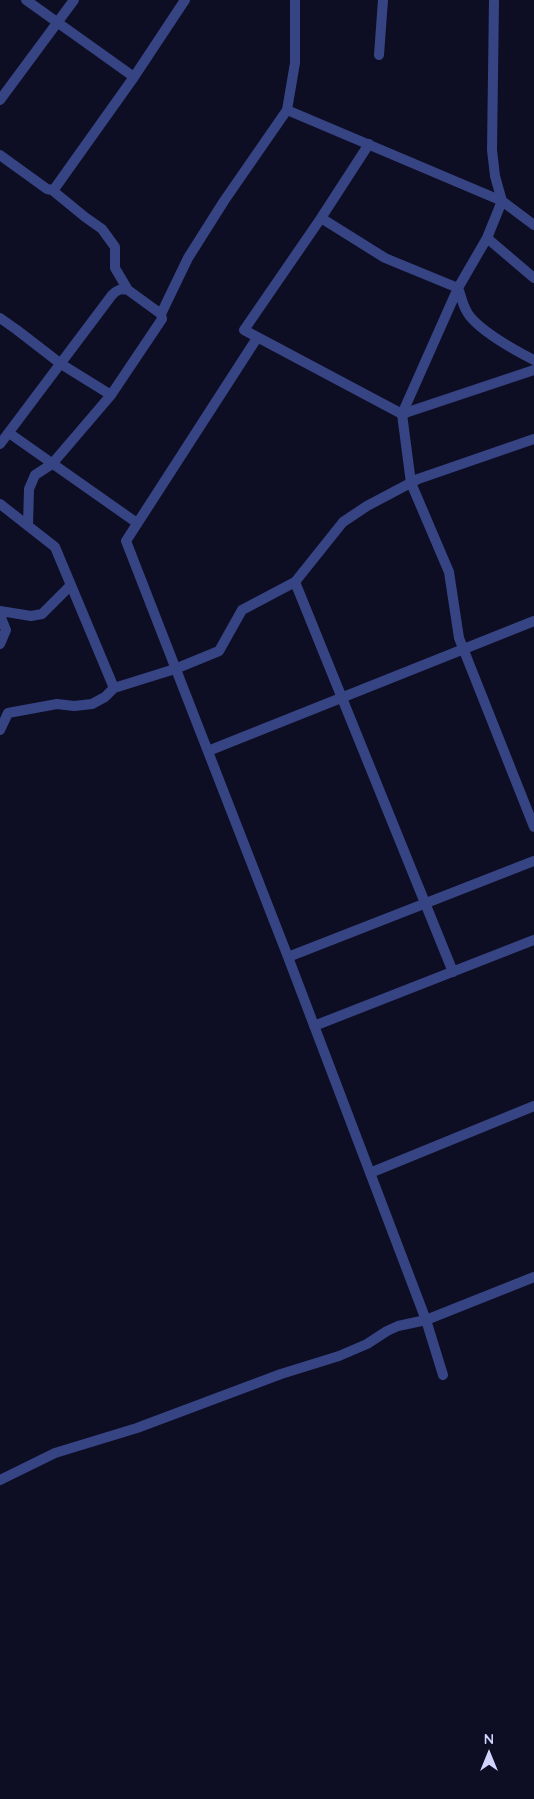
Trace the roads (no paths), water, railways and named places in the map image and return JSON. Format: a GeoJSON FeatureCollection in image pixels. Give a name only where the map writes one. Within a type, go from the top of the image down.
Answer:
{"type":"FeatureCollection","features":[{"type":"Feature","properties":{"kind":"street"},"geometry":{"type":"LineString","coordinates":[[26,0],[134,77]]}},
{"type":"Feature","properties":{"kind":"street"},"geometry":{"type":"LineString","coordinates":[[0,100],[74,0]]}},
{"type":"Feature","properties":{"kind":"street"},"geometry":{"type":"LineString","coordinates":[[52,190],[134,77],[185,0]]}},
{"type":"Feature","properties":{"kind":"street"},"geometry":{"type":"LineString","coordinates":[[28,526],[29,489],[35,475],[52,464],[111,396],[160,324],[161,314],[193,250],[224,201],[287,110],[295,63],[296,0]]}},
{"type":"Feature","properties":{"kind":"street"},"geometry":{"type":"LineString","coordinates":[[379,55],[383,0]]}},
{"type":"Feature","properties":{"kind":"street"},"geometry":{"type":"LineString","coordinates":[[494,0],[492,150],[494,176],[502,201],[487,238],[458,288],[402,414],[411,483],[449,572],[459,638],[534,827]]}},
{"type":"Feature","properties":{"kind":"street"},"geometry":{"type":"LineString","coordinates":[[287,110],[502,201],[534,225]]}},
{"type":"Feature","properties":{"kind":"street"},"geometry":{"type":"LineString","coordinates":[[369,144],[244,330],[402,414],[534,370]]}},
{"type":"Feature","properties":{"kind":"street"},"geometry":{"type":"LineString","coordinates":[[0,155],[47,189],[52,190],[85,218],[102,229],[116,251],[115,268],[128,290],[161,314]]}},
{"type":"Feature","properties":{"kind":"street"},"geometry":{"type":"LineString","coordinates":[[321,218],[385,258],[458,288],[466,312],[476,324],[512,349],[534,360]]}},
{"type":"Feature","properties":{"kind":"street"},"geometry":{"type":"LineString","coordinates":[[487,238],[534,278]]}},
{"type":"Feature","properties":{"kind":"street"},"geometry":{"type":"LineString","coordinates":[[0,444],[116,290],[128,290]]}},
{"type":"Feature","properties":{"kind":"street"},"geometry":{"type":"LineString","coordinates":[[0,318],[62,364],[111,396]]}},
{"type":"Feature","properties":{"kind":"street"},"geometry":{"type":"LineString","coordinates":[[257,338],[126,541],[288,957],[426,1320],[443,1375]]}},
{"type":"Feature","properties":{"kind":"street"},"geometry":{"type":"LineString","coordinates":[[9,433],[137,524]]}},
{"type":"Feature","properties":{"kind":"street"},"geometry":{"type":"LineString","coordinates":[[0,730],[4,713],[56,704],[74,706],[92,704],[105,697],[114,688],[176,669],[219,651],[242,610],[295,582],[343,522],[367,506],[411,483],[534,439]]}},
{"type":"Feature","properties":{"kind":"street"},"geometry":{"type":"LineString","coordinates":[[0,504],[55,547],[114,688]]}},
{"type":"Feature","properties":{"kind":"street"},"geometry":{"type":"LineString","coordinates":[[295,582],[452,972]]}},
{"type":"Feature","properties":{"kind":"street"},"geometry":{"type":"LineString","coordinates":[[0,611],[31,616],[42,614],[70,586]]}},
{"type":"Feature","properties":{"kind":"street"},"geometry":{"type":"LineString","coordinates":[[0,615],[6,630],[0,644]]}},
{"type":"Feature","properties":{"kind":"street"},"geometry":{"type":"LineString","coordinates":[[208,751],[534,621]]}},
{"type":"Feature","properties":{"kind":"street"},"geometry":{"type":"LineString","coordinates":[[288,957],[534,861]]}},
{"type":"Feature","properties":{"kind":"street"},"geometry":{"type":"LineString","coordinates":[[314,1026],[534,940]]}},
{"type":"Feature","properties":{"kind":"street"},"geometry":{"type":"LineString","coordinates":[[370,1173],[534,1106]]}},
{"type":"Feature","properties":{"kind":"street"},"geometry":{"type":"LineString","coordinates":[[0,1480],[55,1453],[137,1428],[281,1374],[340,1356],[367,1344],[398,1326],[426,1320],[534,1277]]}}]}
